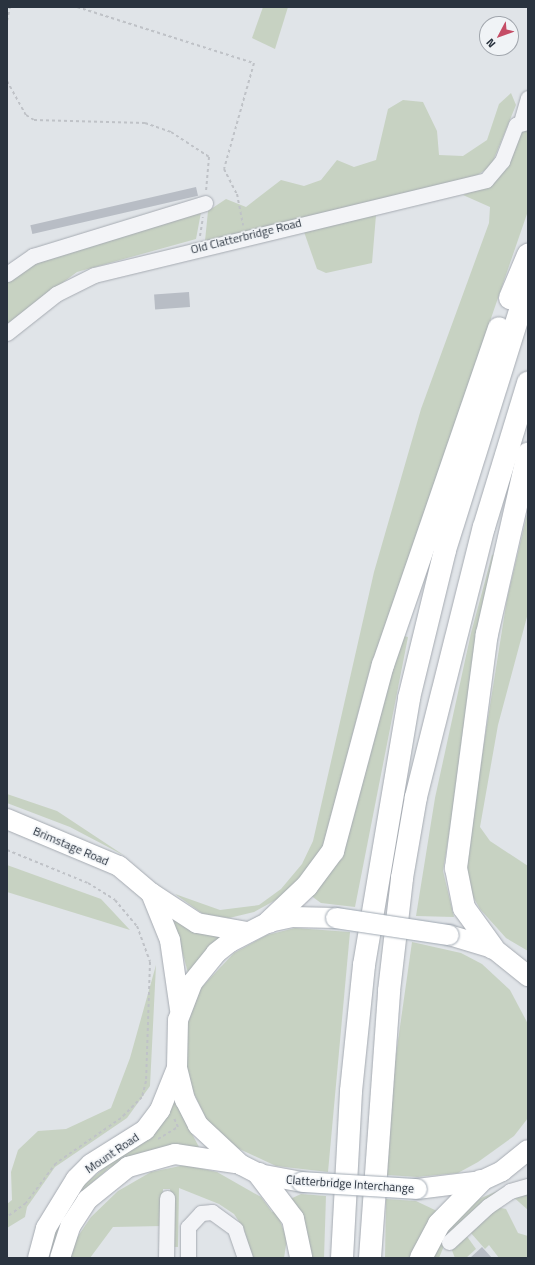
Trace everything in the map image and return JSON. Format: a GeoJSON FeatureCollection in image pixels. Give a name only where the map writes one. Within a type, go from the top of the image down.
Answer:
{"type":"FeatureCollection","features":[{"type":"Feature","properties":{"kind":"highway"},"geometry":{"type":"LineString","coordinates":[[269,922],[307,886],[332,851],[383,665],[528,255]]}},
{"type":"Feature","properties":{"kind":"highway"},"geometry":{"type":"LineString","coordinates":[[342,1258],[351,1091],[364,965],[409,698],[445,550],[528,284]]}},
{"type":"Feature","properties":{"kind":"highway"},"geometry":{"type":"LineString","coordinates":[[370,1258],[389,991],[402,878],[416,797],[484,527],[528,383]]}},
{"type":"Feature","properties":{"kind":"highway"},"geometry":{"type":"LineString","coordinates":[[498,951],[464,908],[456,868],[487,634],[528,454]]}},
{"type":"Feature","properties":{"kind":"highway"},"geometry":{"type":"LineString","coordinates":[[250,1169],[293,1218],[301,1258]]}},
{"type":"Feature","properties":{"kind":"highway"},"geometry":{"type":"LineString","coordinates":[[421,1258],[439,1224],[481,1180]]}},
{"type":"Feature","properties":{"kind":"main road","name":"Brimstage Road"},"geometry":{"type":"LineString","coordinates":[[7,819],[119,866],[151,893],[197,923],[246,932]]}},
{"type":"Feature","properties":{"kind":"main road","name":"Brimstage Road"},"geometry":{"type":"LineString","coordinates":[[151,893],[170,940],[180,1009]]}},
{"type":"Feature","properties":{"kind":"main road"},"geometry":{"type":"LineString","coordinates":[[250,1169],[198,1125],[185,1100],[177,1068],[175,1043],[180,1009],[203,967],[216,953],[246,932],[269,922],[292,917],[336,918],[449,935],[498,951],[528,963]]}},
{"type":"Feature","properties":{"kind":"main road"},"geometry":{"type":"LineString","coordinates":[[498,951],[528,976]]}},
{"type":"Feature","properties":{"kind":"main road","name":"Mount Road"},"geometry":{"type":"LineString","coordinates":[[38,1258],[46,1228],[76,1179],[91,1164],[145,1130],[160,1110],[177,1068]]}},
{"type":"Feature","properties":{"kind":"main road","name":"Clatterbridge Interchange"},"geometry":{"type":"LineString","coordinates":[[250,1169],[302,1182],[417,1190],[481,1180],[502,1171],[528,1150]]}},
{"type":"Feature","properties":{"kind":"main road","name":"Mount Road"},"geometry":{"type":"LineString","coordinates":[[60,1258],[71,1225],[87,1200],[128,1167],[148,1159],[181,1154],[250,1169]]}},
{"type":"Feature","properties":{"kind":"main road"},"geometry":{"type":"LineString","coordinates":[[502,1171],[528,1166]]}},
{"type":"Feature","properties":{"kind":"street"},"geometry":{"type":"LineString","coordinates":[[524,122],[528,98]]}},
{"type":"Feature","properties":{"kind":"street","name":"Old Clatterbridge Road"},"geometry":{"type":"LineString","coordinates":[[7,332],[78,281],[246,236],[412,196],[469,187],[486,180],[497,169],[513,130],[524,122]]}},
{"type":"Feature","properties":{"kind":"street"},"geometry":{"type":"LineString","coordinates":[[7,274],[33,256],[205,203]]}},
{"type":"Feature","properties":{"kind":"street"},"geometry":{"type":"LineString","coordinates":[[449,1242],[488,1206],[510,1191],[528,1186]]}},
{"type":"Feature","properties":{"kind":"street"},"geometry":{"type":"LineString","coordinates":[[166,1258],[168,1198]]}},
{"type":"Feature","properties":{"kind":"street"},"geometry":{"type":"LineString","coordinates":[[188,1258],[188,1227],[201,1213],[212,1212],[235,1229],[245,1258]]}},
{"type":"Feature","properties":{"kind":"path"},"geometry":{"type":"LineString","coordinates":[[7,21],[10,7]]}},
{"type":"Feature","properties":{"kind":"path"},"geometry":{"type":"LineString","coordinates":[[77,7],[254,63],[224,169],[237,194],[246,236]]}},
{"type":"Feature","properties":{"kind":"path"},"geometry":{"type":"LineString","coordinates":[[7,81],[26,115],[34,120],[145,123],[171,132],[202,150],[209,157],[199,248]]}},
{"type":"Feature","properties":{"kind":"path"},"geometry":{"type":"LineString","coordinates":[[7,850],[88,883],[115,900],[137,926],[150,962],[146,1081],[142,1097],[127,1113],[56,1162],[26,1203],[7,1217]]}},
{"type":"Feature","properties":{"kind":"green space"},"geometry":{"type":"Polygon","coordinates":[[[263,7],[288,7],[275,49],[252,38],[263,7]]]}},
{"type":"Feature","properties":{"kind":"green space"},"geometry":{"type":"Polygon","coordinates":[[[511,93],[516,105],[491,166],[470,180],[205,241],[208,211],[226,199],[246,207],[281,180],[304,186],[321,180],[337,160],[354,167],[376,160],[388,109],[403,100],[423,102],[437,131],[439,155],[463,156],[487,140],[499,104],[511,93]]]}},
{"type":"Feature","properties":{"kind":"green space"},"geometry":{"type":"Polygon","coordinates":[[[528,126],[528,211],[370,669],[319,861],[281,897],[254,912],[229,918],[203,914],[175,894],[220,910],[259,905],[281,889],[302,864],[313,841],[374,572],[421,409],[489,223],[490,207],[463,195],[484,187],[520,132],[528,126]]]}},
{"type":"Feature","properties":{"kind":"green space"},"geometry":{"type":"Polygon","coordinates":[[[202,207],[196,239],[77,272],[7,324],[7,282],[45,258],[202,207]]]}},
{"type":"Feature","properties":{"kind":"green space"},"geometry":{"type":"Polygon","coordinates":[[[376,215],[372,263],[326,273],[317,269],[303,229],[376,215]]]}},
{"type":"Feature","properties":{"kind":"green space"},"geometry":{"type":"Polygon","coordinates":[[[528,510],[528,613],[498,725],[480,827],[490,841],[528,866],[528,951],[506,938],[480,909],[472,895],[465,862],[507,599],[528,510]]]}},
{"type":"Feature","properties":{"kind":"green space"},"geometry":{"type":"Polygon","coordinates":[[[495,554],[443,871],[454,917],[416,916],[435,798],[471,633],[492,555],[495,554]]]}},
{"type":"Feature","properties":{"kind":"green space"},"geometry":{"type":"Polygon","coordinates":[[[400,635],[408,637],[355,907],[321,903],[310,895],[400,635]]]}},
{"type":"Feature","properties":{"kind":"green space"},"geometry":{"type":"Polygon","coordinates":[[[7,794],[57,811],[125,856],[70,827],[7,803],[7,794]]]}},
{"type":"Feature","properties":{"kind":"green space"},"geometry":{"type":"Polygon","coordinates":[[[7,865],[101,899],[130,930],[7,892],[7,865]]]}},
{"type":"Feature","properties":{"kind":"green space"},"geometry":{"type":"Polygon","coordinates":[[[176,918],[221,936],[188,973],[174,921],[176,918]]]}},
{"type":"Feature","properties":{"kind":"green space"},"geometry":{"type":"Polygon","coordinates":[[[295,928],[350,932],[328,1172],[276,1166],[233,1146],[208,1123],[186,1077],[184,1034],[200,989],[234,953],[267,935],[295,928]]]}},
{"type":"Feature","properties":{"kind":"green space"},"geometry":{"type":"Polygon","coordinates":[[[412,942],[461,953],[482,964],[510,990],[528,1024],[528,1118],[514,1136],[478,1162],[458,1173],[417,1177],[387,1175],[395,1062],[412,942]]]}},
{"type":"Feature","properties":{"kind":"green space"},"geometry":{"type":"Polygon","coordinates":[[[156,965],[150,1086],[127,1118],[55,1167],[27,1207],[25,1217],[7,1228],[7,1204],[12,1200],[11,1172],[18,1150],[38,1131],[66,1129],[111,1108],[130,1058],[156,965]]]}},
{"type":"Feature","properties":{"kind":"green space"},"geometry":{"type":"Polygon","coordinates":[[[173,1098],[199,1147],[148,1151],[109,1168],[80,1193],[58,1230],[52,1258],[47,1258],[57,1223],[79,1189],[110,1163],[173,1098]]]}},
{"type":"Feature","properties":{"kind":"green space"},"geometry":{"type":"Polygon","coordinates":[[[185,1165],[217,1172],[261,1197],[272,1212],[276,1210],[287,1239],[284,1258],[252,1258],[244,1229],[234,1214],[219,1204],[179,1188],[178,1247],[171,1247],[170,1189],[163,1189],[162,1226],[113,1227],[90,1258],[70,1258],[74,1242],[91,1217],[118,1191],[151,1172],[185,1165]]]}},
{"type":"Feature","properties":{"kind":"green space"},"geometry":{"type":"Polygon","coordinates":[[[528,1178],[528,1183],[446,1241],[439,1258],[425,1258],[465,1209],[481,1198],[528,1178]]]}},
{"type":"Feature","properties":{"kind":"green space"},"geometry":{"type":"Polygon","coordinates":[[[528,1189],[528,1210],[511,1195],[528,1189]]]}},
{"type":"Feature","properties":{"kind":"green space"},"geometry":{"type":"Polygon","coordinates":[[[301,1194],[326,1196],[324,1258],[307,1258],[288,1200],[301,1194]]]}},
{"type":"Feature","properties":{"kind":"green space"},"geometry":{"type":"Polygon","coordinates":[[[386,1199],[416,1201],[437,1211],[410,1258],[385,1258],[386,1199]]]}},
{"type":"Feature","properties":{"kind":"green space"},"geometry":{"type":"Polygon","coordinates":[[[496,1207],[506,1209],[518,1233],[528,1236],[528,1258],[499,1258],[489,1245],[485,1249],[470,1232],[496,1207]]]}},
{"type":"Feature","properties":{"kind":"green space"},"geometry":{"type":"Polygon","coordinates":[[[466,1235],[476,1249],[466,1258],[455,1258],[451,1248],[466,1235]]]}},
{"type":"Feature","properties":{"kind":"building"},"geometry":{"type":"Polygon","coordinates":[[[196,187],[198,196],[32,234],[30,225],[196,187]]]}},
{"type":"Feature","properties":{"kind":"building"},"geometry":{"type":"Polygon","coordinates":[[[189,292],[190,307],[155,309],[154,294],[189,292]]]}},
{"type":"Feature","properties":{"kind":"building"},"geometry":{"type":"Polygon","coordinates":[[[482,1247],[492,1258],[470,1258],[482,1247]]]}}]}
